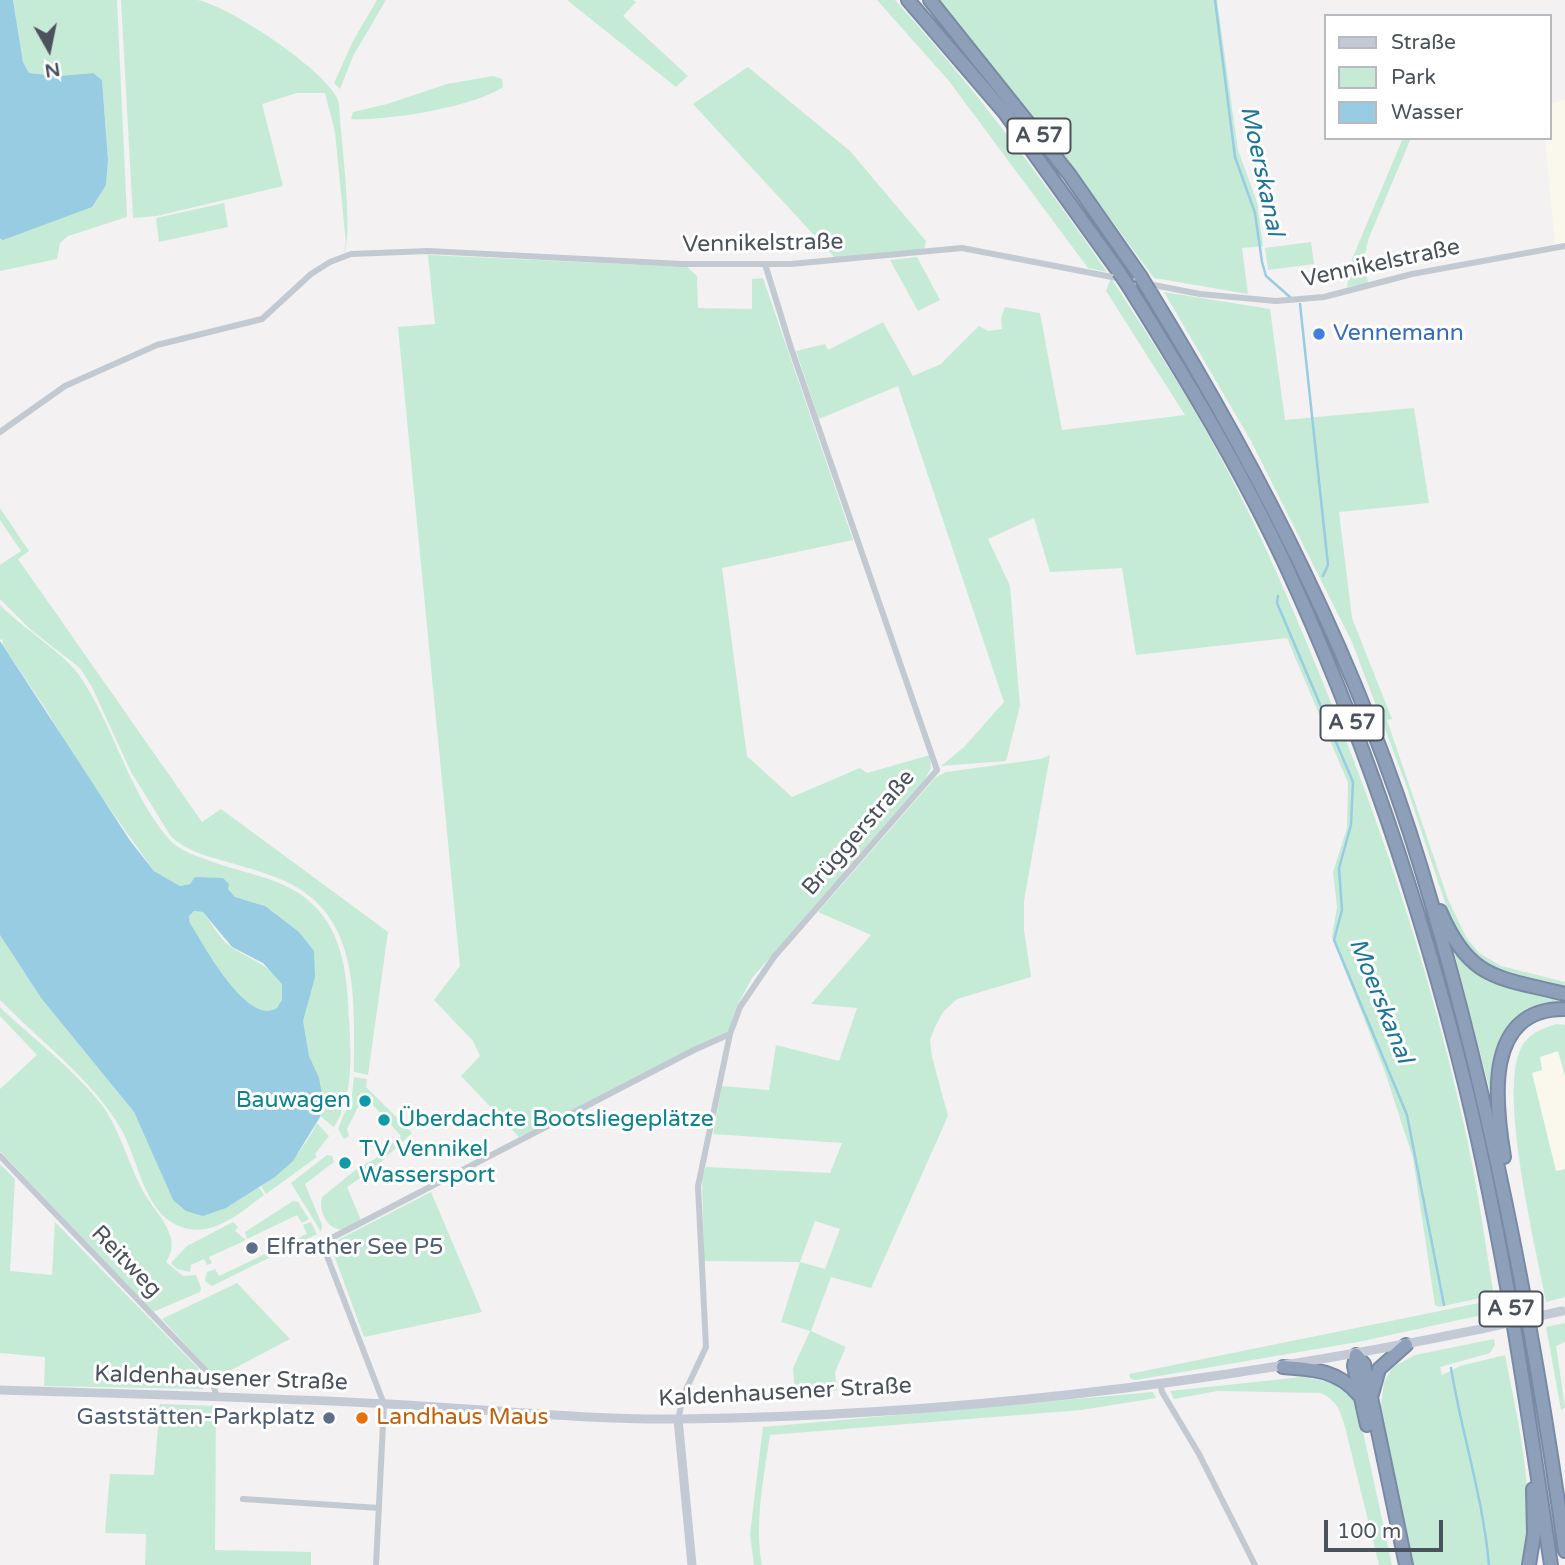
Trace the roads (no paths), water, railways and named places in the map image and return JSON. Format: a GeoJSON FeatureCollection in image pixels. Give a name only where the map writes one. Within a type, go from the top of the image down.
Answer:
{"type":"FeatureCollection","features":[{"type":"Feature","properties":{"kind":"highway","name":"A 57"},"geometry":{"type":"LineString","coordinates":[[908,0],[1005,113],[1119,272],[1191,388],[1285,565],[1367,763],[1418,915],[1466,1089],[1503,1264],[1551,1565]]}},
{"type":"Feature","properties":{"kind":"highway","name":"A 57"},"geometry":{"type":"LineString","coordinates":[[930,0],[1069,174],[1141,277],[1250,462],[1299,559],[1355,687],[1420,866],[1482,1089],[1549,1438],[1565,1551]]}},
{"type":"Feature","properties":{"kind":"highway"},"geometry":{"type":"LineString","coordinates":[[1420,866],[1454,940],[1471,961],[1508,981],[1565,994]]}},
{"type":"Feature","properties":{"kind":"highway"},"geometry":{"type":"LineString","coordinates":[[1508,1216],[1512,1199],[1497,1103],[1502,1054],[1513,1032],[1527,1019],[1545,1011],[1565,1009]]}},
{"type":"Feature","properties":{"kind":"highway"},"geometry":{"type":"LineString","coordinates":[[1366,1401],[1379,1369],[1406,1345]]}},
{"type":"Feature","properties":{"kind":"highway"},"geometry":{"type":"LineString","coordinates":[[1356,1355],[1364,1364],[1366,1401],[1399,1565]]}},
{"type":"Feature","properties":{"kind":"highway"},"geometry":{"type":"LineString","coordinates":[[1283,1367],[1328,1372],[1341,1378],[1366,1401],[1406,1565]]}},
{"type":"Feature","properties":{"kind":"highway"},"geometry":{"type":"LineString","coordinates":[[1529,1565],[1534,1534],[1530,1425]]}},
{"type":"Feature","properties":{"kind":"main road","name":"Kaldenhausener Straße"},"geometry":{"type":"LineString","coordinates":[[0,1390],[384,1404],[544,1415],[678,1419],[923,1406],[1160,1383],[1356,1355],[1564,1310]]}},
{"type":"Feature","properties":{"kind":"main road"},"geometry":{"type":"LineString","coordinates":[[678,1419],[692,1565]]}},
{"type":"Feature","properties":{"kind":"street","name":"Vennikelstraße"},"geometry":{"type":"LineString","coordinates":[[0,432],[65,387],[156,345],[262,320],[312,274],[349,255],[428,251],[646,262],[765,264],[829,262],[962,248],[1199,294],[1289,301],[1324,297],[1412,274],[1565,246]]}},
{"type":"Feature","properties":{"kind":"street","name":"Brüggerstraße"},"geometry":{"type":"LineString","coordinates":[[678,1419],[684,1394],[706,1348],[698,1186],[730,1034],[740,1007],[755,981],[937,770],[765,264]]}},
{"type":"Feature","properties":{"kind":"street"},"geometry":{"type":"LineString","coordinates":[[376,1565],[384,1404],[322,1243],[694,1050],[730,1034]]}},
{"type":"Feature","properties":{"kind":"street","name":"Reitweg"},"geometry":{"type":"LineString","coordinates":[[0,1156],[211,1376],[217,1398]]}},
{"type":"Feature","properties":{"kind":"street"},"geometry":{"type":"LineString","coordinates":[[1160,1383],[1162,1392],[1199,1454],[1255,1565]]}},
{"type":"Feature","properties":{"kind":"street"},"geometry":{"type":"LineString","coordinates":[[243,1499],[379,1508]]}},
{"type":"Feature","properties":{"kind":"water"},"geometry":{"type":"Polygon","coordinates":[[[0,0],[13,0],[23,62],[29,73],[58,76],[93,73],[102,80],[108,160],[106,185],[92,207],[3,240],[0,239],[0,0]]]}},
{"type":"Feature","properties":{"kind":"water"},"geometry":{"type":"Polygon","coordinates":[[[0,641],[131,842],[154,871],[180,886],[190,884],[195,877],[223,878],[235,897],[265,906],[299,932],[314,951],[315,977],[303,1021],[309,1056],[319,1078],[323,1099],[320,1117],[293,1161],[275,1177],[226,1208],[203,1216],[186,1211],[173,1200],[134,1112],[41,998],[0,935],[0,641]],[[194,911],[189,916],[190,923],[227,980],[253,1006],[265,1011],[277,1008],[282,1000],[282,984],[263,963],[232,947],[203,912],[194,911]]]}},
{"type":"Feature","properties":{"kind":"waterway","name":"Moerskanal"},"geometry":{"type":"LineString","coordinates":[[1215,0],[1235,157],[1255,213],[1266,276],[1290,297]]}},
{"type":"Feature","properties":{"kind":"waterway","name":"Moerskanal"},"geometry":{"type":"LineString","coordinates":[[1300,304],[1328,565],[1323,576]]}},
{"type":"Feature","properties":{"kind":"waterway","name":"Moerskanal"},"geometry":{"type":"LineString","coordinates":[[1278,596],[1277,603],[1353,782],[1351,825],[1339,868],[1342,910],[1334,940],[1407,1115],[1444,1305]]}},
{"type":"Feature","properties":{"kind":"waterway","name":"Moerskanal"},"geometry":{"type":"LineString","coordinates":[[1451,1368],[1482,1515],[1489,1565]]}},
{"type":"Feature","properties":{"kind":"place","name":"Vennemann"},"geometry":{"type":"Point","coordinates":[1319,334]}},
{"type":"Feature","properties":{"kind":"place","name":"Bauwagen"},"geometry":{"type":"Point","coordinates":[365,1101]}},
{"type":"Feature","properties":{"kind":"place","name":"Überdachte Bootsliegeplätze"},"geometry":{"type":"Point","coordinates":[384,1120]}},
{"type":"Feature","properties":{"kind":"place","name":"TV Vennikel Wassersport"},"geometry":{"type":"Point","coordinates":[345,1163]}},
{"type":"Feature","properties":{"kind":"place","name":"Elfrather See P5"},"geometry":{"type":"Point","coordinates":[252,1248]}},
{"type":"Feature","properties":{"kind":"place","name":"Gaststätten-Parkplatz"},"geometry":{"type":"Point","coordinates":[329,1418]}},
{"type":"Feature","properties":{"kind":"place","name":"Landhaus Maus"},"geometry":{"type":"Point","coordinates":[362,1418]}}]}
